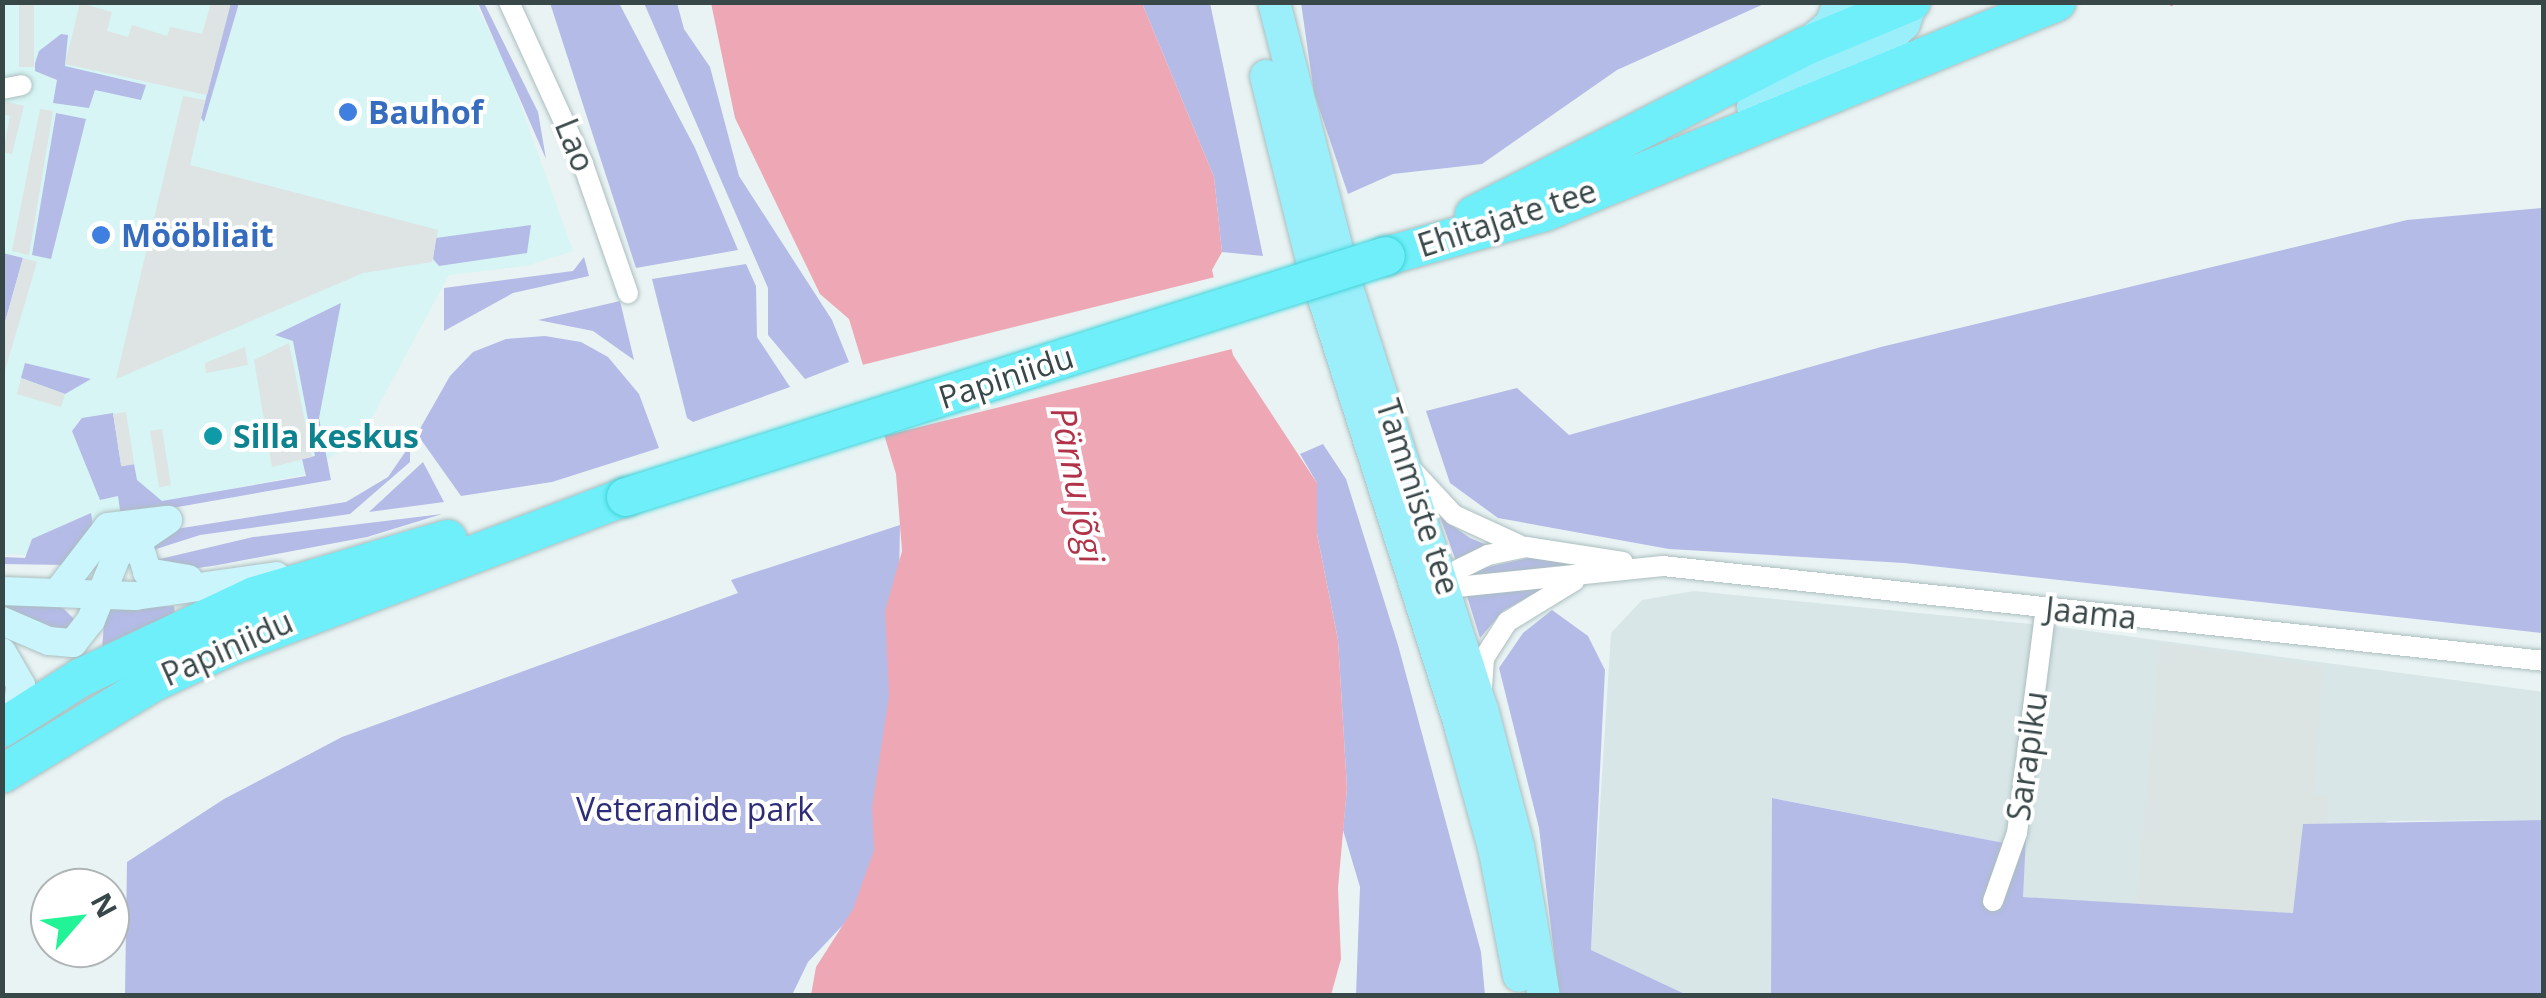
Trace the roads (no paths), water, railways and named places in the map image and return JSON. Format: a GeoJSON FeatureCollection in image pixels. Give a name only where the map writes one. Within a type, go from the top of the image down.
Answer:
{"type":"FeatureCollection","features":[{"type":"Feature","properties":{"kind":"highway","name":"Ehitajate tee"},"geometry":{"type":"LineString","coordinates":[[1386,256],[1545,212],[2058,2]]}},
{"type":"Feature","properties":{"kind":"highway","name":"Ehitajate tee"},"geometry":{"type":"LineString","coordinates":[[1386,256],[1806,46],[1898,10]]}},
{"type":"Feature","properties":{"kind":"highway","name":"Papiniidu"},"geometry":{"type":"LineString","coordinates":[[154,682],[310,612],[626,497],[1386,256]]}},
{"type":"Feature","properties":{"kind":"highway","name":"Papiniidu"},"geometry":{"type":"LineString","coordinates":[[352,564],[626,497]]}},
{"type":"Feature","properties":{"kind":"highway"},"geometry":{"type":"LineString","coordinates":[[9,723],[87,679],[254,596],[352,564]]}},
{"type":"Feature","properties":{"kind":"highway"},"geometry":{"type":"LineString","coordinates":[[2,773],[154,682]]}},
{"type":"Feature","properties":{"kind":"main road","name":"Tammiste tee"},"geometry":{"type":"LineString","coordinates":[[1254,2],[1313,264],[1482,709],[1524,877],[1544,996]]}},
{"type":"Feature","properties":{"kind":"main road","name":"Tammiste tee"},"geometry":{"type":"LineString","coordinates":[[1274,2],[1278,40],[1345,281],[1408,464],[1495,852],[1523,996]]}},
{"type":"Feature","properties":{"kind":"main road"},"geometry":{"type":"LineString","coordinates":[[1806,46],[1827,30],[1840,2]]}},
{"type":"Feature","properties":{"kind":"main road"},"geometry":{"type":"LineString","coordinates":[[1678,155],[1717,122],[1838,70],[1898,10],[1930,41],[1955,44]]}},
{"type":"Feature","properties":{"kind":"main road"},"geometry":{"type":"LineString","coordinates":[[2,621],[64,646],[81,638],[117,555],[168,520],[108,526],[57,594]]}},
{"type":"Feature","properties":{"kind":"main road"},"geometry":{"type":"LineString","coordinates":[[145,534],[141,562],[158,578],[244,581]]}},
{"type":"Feature","properties":{"kind":"main road","name":"Papiniidu"},"geometry":{"type":"LineString","coordinates":[[2,591],[57,594],[94,607],[352,564]]}},
{"type":"Feature","properties":{"kind":"main road"},"geometry":{"type":"LineString","coordinates":[[2,773],[69,716],[87,679],[94,607]]}},
{"type":"Feature","properties":{"kind":"main road","name":"Papiniidu"},"geometry":{"type":"LineString","coordinates":[[2,638],[121,691],[154,682]]}},
{"type":"Feature","properties":{"kind":"main road"},"geometry":{"type":"LineString","coordinates":[[2,652],[20,684],[9,723]]}},
{"type":"Feature","properties":{"kind":"street","name":"Lao"},"geometry":{"type":"LineString","coordinates":[[509,2],[583,164],[628,292]]}},
{"type":"Feature","properties":{"kind":"street","name":"Jaama"},"geometry":{"type":"LineString","coordinates":[[1408,464],[1454,515],[1526,546],[1640,566],[2544,661]]}},
{"type":"Feature","properties":{"kind":"street"},"geometry":{"type":"LineString","coordinates":[[1437,584],[1526,546]]}},
{"type":"Feature","properties":{"kind":"street","name":"Jaama"},"geometry":{"type":"LineString","coordinates":[[1437,584],[1640,566]]}},
{"type":"Feature","properties":{"kind":"street","name":"Jaama"},"geometry":{"type":"LineString","coordinates":[[1482,709],[1484,658],[1508,622],[1593,571]]}},
{"type":"Feature","properties":{"kind":"street","name":"Sarapiku"},"geometry":{"type":"LineString","coordinates":[[1992,901],[2017,833],[2046,608]]}},
{"type":"Feature","properties":{"kind":"water","name":"Pärnu jõgi"},"geometry":{"type":"Polygon","coordinates":[[[711,3],[1142,3],[1214,177],[1222,252],[1212,270],[1233,355],[1317,483],[1317,534],[1338,640],[1347,788],[1338,888],[1341,959],[1331,995],[811,995],[816,967],[853,909],[874,850],[872,807],[889,696],[885,611],[902,551],[896,474],[849,319],[820,294],[735,118],[711,3]]]}},
{"type":"Feature","properties":{"kind":"place","name":"Bauhof"},"geometry":{"type":"Point","coordinates":[348,112]}},
{"type":"Feature","properties":{"kind":"place","name":"Mööbliait"},"geometry":{"type":"Point","coordinates":[101,235]}},
{"type":"Feature","properties":{"kind":"place","name":"Silla keskus"},"geometry":{"type":"Point","coordinates":[213,436]}},
{"type":"Feature","properties":{"kind":"park label","name":"Veteranide park"},"geometry":{"type":"Point","coordinates":[695,809]}}]}
